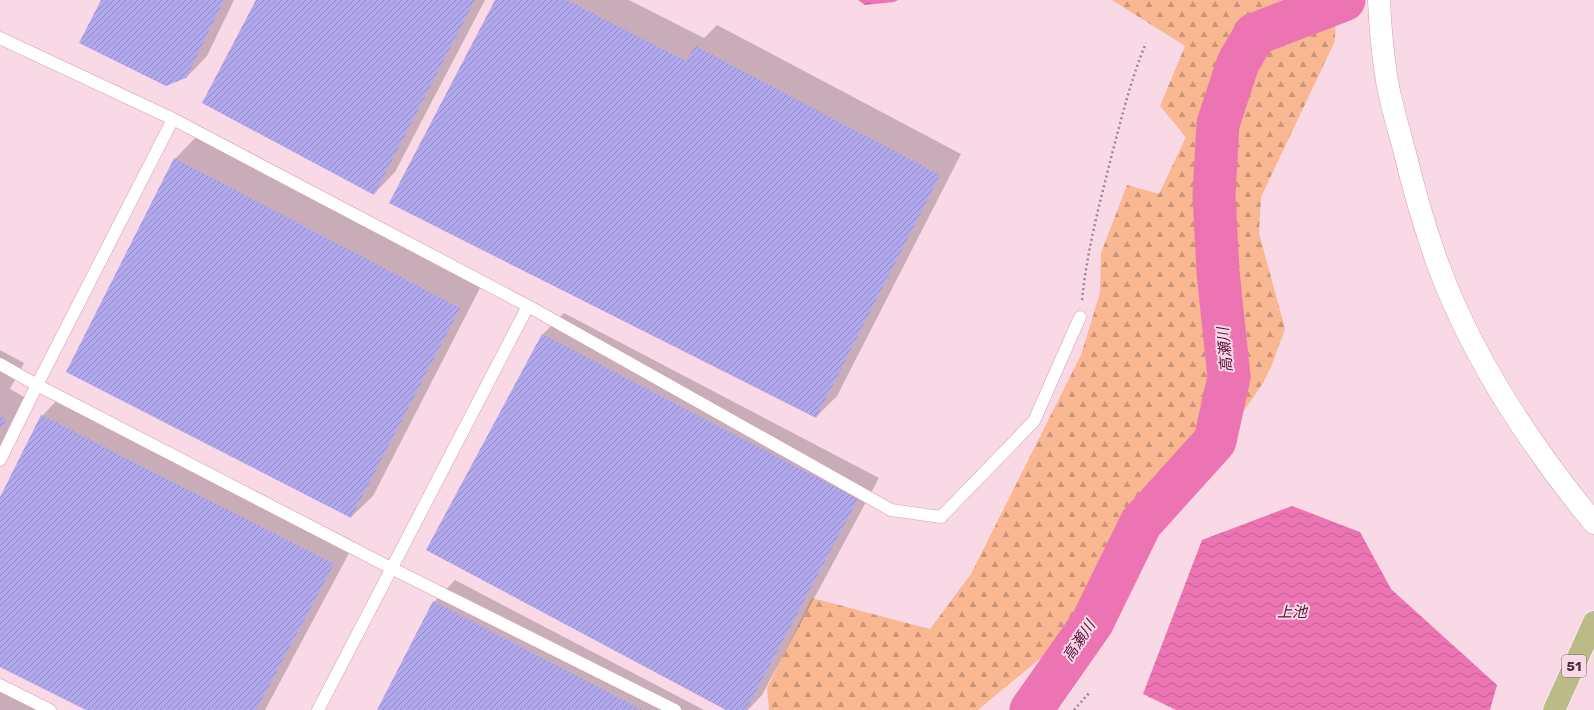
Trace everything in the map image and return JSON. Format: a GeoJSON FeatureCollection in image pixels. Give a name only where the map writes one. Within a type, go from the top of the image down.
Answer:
{"type":"FeatureCollection","features":[{"type":"Feature","properties":{"kind":"main road","name":"51"},"geometry":{"type":"LineString","coordinates":[[1554,710],[1594,622]]}},
{"type":"Feature","properties":{"kind":"street"},"geometry":{"type":"LineString","coordinates":[[1379,0],[1387,82],[1410,174],[1437,262],[1458,311],[1486,368],[1526,434],[1594,523]]}},
{"type":"Feature","properties":{"kind":"lane"},"geometry":{"type":"LineString","coordinates":[[0,38],[173,119],[528,306],[891,510],[941,516],[1034,421],[1080,317]]}},
{"type":"Feature","properties":{"kind":"lane"},"geometry":{"type":"LineString","coordinates":[[0,460],[173,119]]}},
{"type":"Feature","properties":{"kind":"lane"},"geometry":{"type":"LineString","coordinates":[[318,710],[528,306]]}},
{"type":"Feature","properties":{"kind":"lane"},"geometry":{"type":"LineString","coordinates":[[0,364],[37,385],[391,568],[675,710]]}},
{"type":"Feature","properties":{"kind":"lane"},"geometry":{"type":"LineString","coordinates":[[0,685],[50,710]]}},
{"type":"Feature","properties":{"kind":"path"},"geometry":{"type":"LineString","coordinates":[[1080,317],[1085,273],[1098,211],[1135,68],[1146,43]]}},
{"type":"Feature","properties":{"kind":"path"},"geometry":{"type":"LineString","coordinates":[[1074,710],[1090,692]]}},
{"type":"Feature","properties":{"kind":"green space"},"geometry":{"type":"Polygon","coordinates":[[[1112,0],[1336,0],[1335,41],[1261,197],[1259,233],[1285,329],[1271,367],[1263,383],[1226,437],[1149,512],[1083,623],[978,710],[769,710],[767,688],[812,598],[930,629],[971,574],[1081,355],[1100,293],[1101,253],[1127,185],[1159,194],[1186,137],[1160,106],[1185,46],[1112,0]]]}},
{"type":"Feature","properties":{"kind":"water"},"geometry":{"type":"Polygon","coordinates":[[[858,0],[898,0],[894,2],[865,5],[858,0]]]}},
{"type":"Feature","properties":{"kind":"water","name":"上池"},"geometry":{"type":"Polygon","coordinates":[[[1292,506],[1360,532],[1391,589],[1497,685],[1490,710],[1176,710],[1143,694],[1202,540],[1292,506]]]}},
{"type":"Feature","properties":{"kind":"building"},"geometry":{"type":"Polygon","coordinates":[[[101,0],[224,0],[186,78],[166,86],[79,43],[101,0]]]}},
{"type":"Feature","properties":{"kind":"building"},"geometry":{"type":"Polygon","coordinates":[[[256,0],[475,0],[374,195],[202,103],[256,0]]]}},
{"type":"Feature","properties":{"kind":"building"},"geometry":{"type":"Polygon","coordinates":[[[495,0],[567,0],[686,61],[695,46],[940,175],[816,418],[389,203],[495,0]]]}},
{"type":"Feature","properties":{"kind":"building"},"geometry":{"type":"Polygon","coordinates":[[[174,158],[460,308],[351,518],[66,372],[174,158]]]}},
{"type":"Feature","properties":{"kind":"building"},"geometry":{"type":"Polygon","coordinates":[[[542,334],[858,499],[746,710],[726,710],[426,550],[542,334]]]}},
{"type":"Feature","properties":{"kind":"building"},"geometry":{"type":"Polygon","coordinates":[[[41,415],[334,564],[256,710],[86,710],[0,667],[0,497],[41,415]]]}},
{"type":"Feature","properties":{"kind":"building"},"geometry":{"type":"Polygon","coordinates":[[[0,416],[6,419],[0,430],[0,416]]]}},
{"type":"Feature","properties":{"kind":"building"},"geometry":{"type":"Polygon","coordinates":[[[433,601],[642,710],[377,710],[433,601]]]}},
{"type":"Feature","properties":{"kind":"waterway","name":"高瀬川"},"geometry":{"type":"LineString","coordinates":[[1031,710],[1092,623],[1141,523],[1215,441],[1229,377],[1218,272],[1214,194],[1218,124],[1238,63],[1255,34],[1344,0]]}}]}
